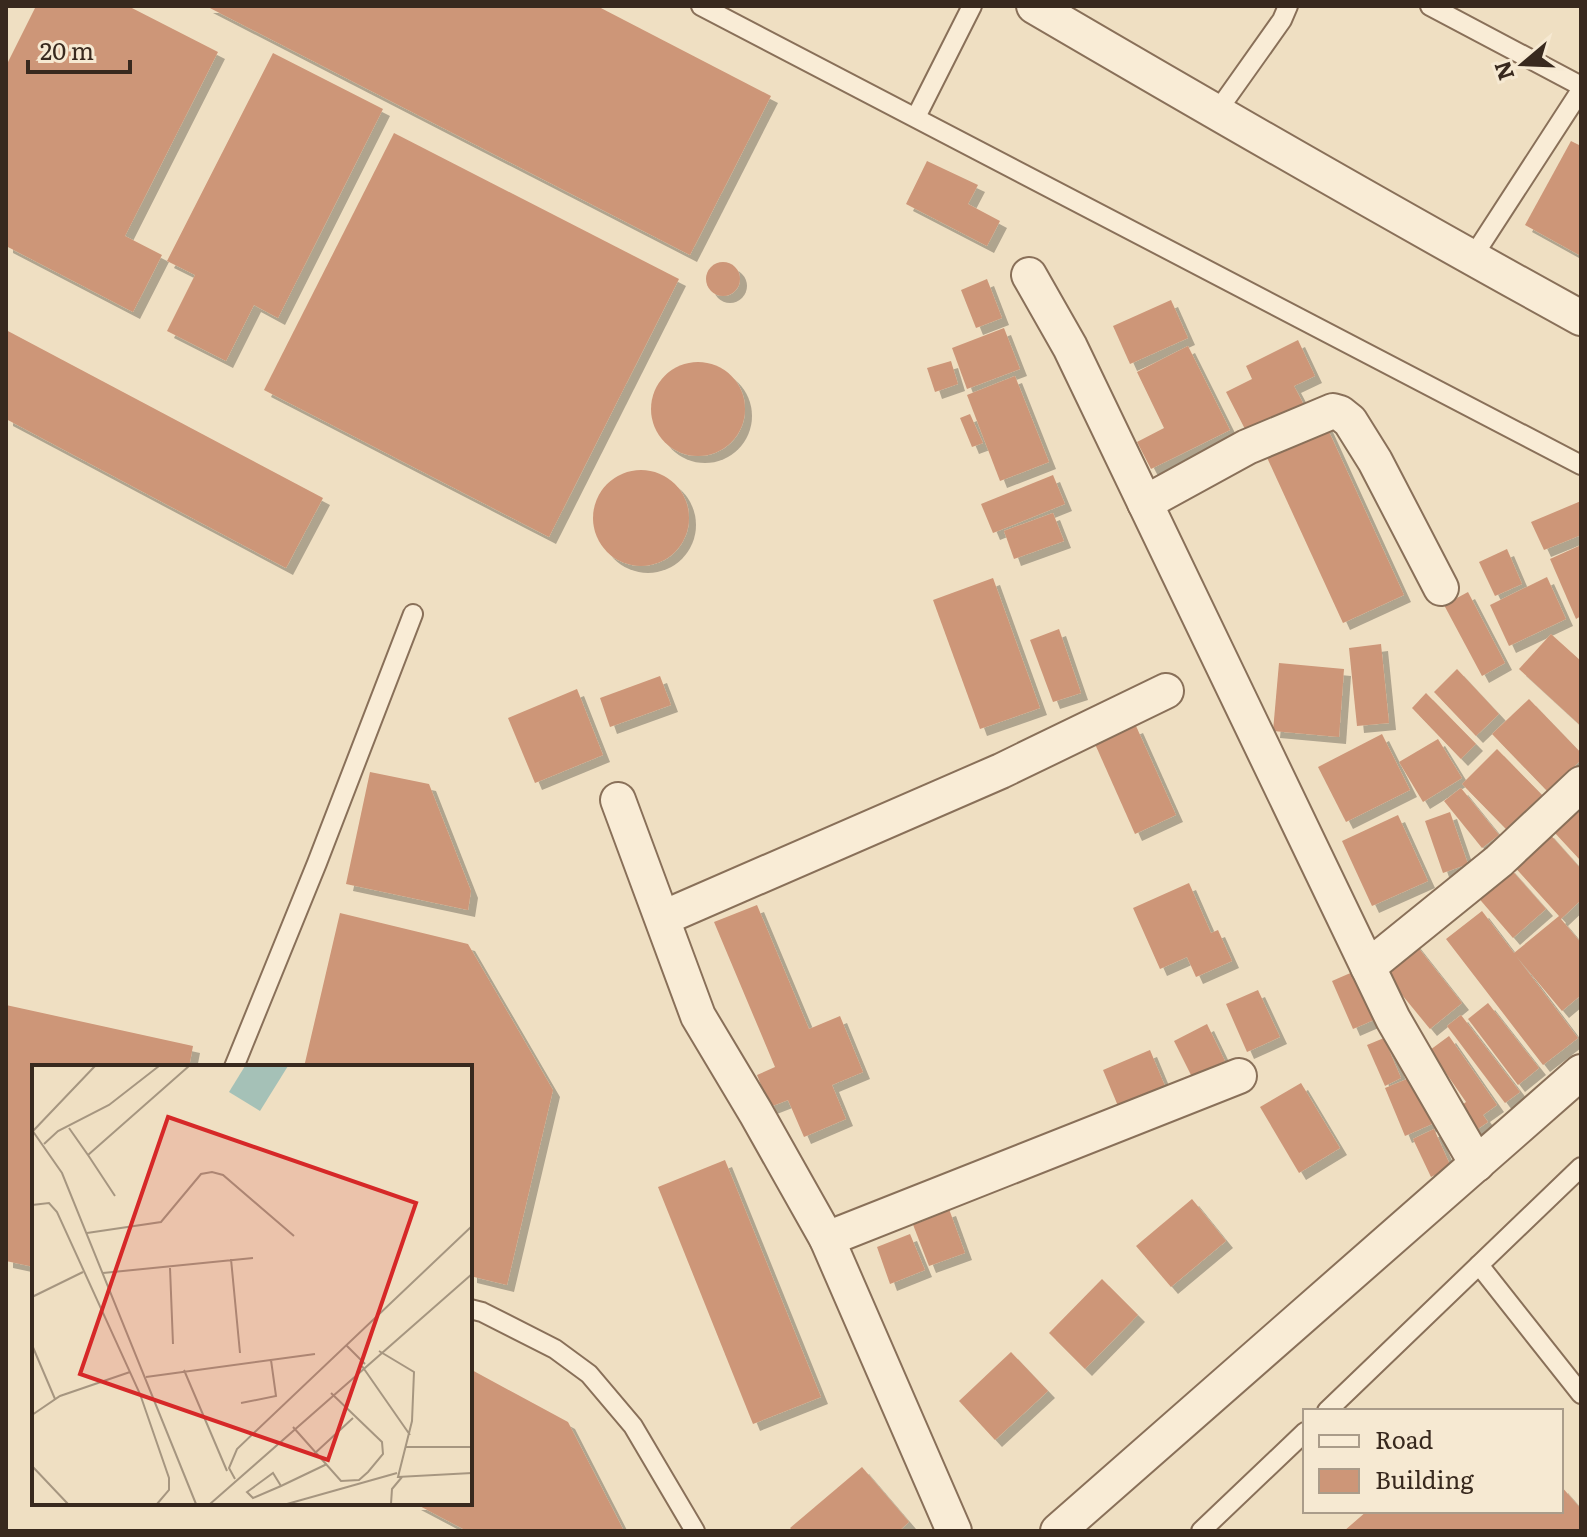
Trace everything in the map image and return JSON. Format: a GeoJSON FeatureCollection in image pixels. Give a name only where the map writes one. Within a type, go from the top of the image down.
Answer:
{"type":"FeatureCollection","features":[{"type":"Feature","properties":{"kind":"street"},"geometry":{"type":"LineString","coordinates":[[1034,6],[1216,113],[1581,318]]}},
{"type":"Feature","properties":{"kind":"street"},"geometry":{"type":"LineString","coordinates":[[1029,275],[1070,347],[1393,1019],[1477,1164]]}},
{"type":"Feature","properties":{"kind":"street"},"geometry":{"type":"LineString","coordinates":[[1145,503],[1247,447],[1333,411],[1340,413],[1350,421],[1375,461],[1441,588]]}},
{"type":"Feature","properties":{"kind":"street"},"geometry":{"type":"LineString","coordinates":[[663,918],[1001,771],[1166,691]]}},
{"type":"Feature","properties":{"kind":"street"},"geometry":{"type":"LineString","coordinates":[[1368,967],[1499,861],[1581,784]]}},
{"type":"Feature","properties":{"kind":"street"},"geometry":{"type":"LineString","coordinates":[[618,800],[698,1016],[827,1239],[954,1531]]}},
{"type":"Feature","properties":{"kind":"street"},"geometry":{"type":"LineString","coordinates":[[1058,1531],[1581,1072]]}},
{"type":"Feature","properties":{"kind":"street"},"geometry":{"type":"LineString","coordinates":[[827,1239],[1239,1076]]}},
{"type":"Feature","properties":{"kind":"lane"},"geometry":{"type":"LineString","coordinates":[[701,6],[1581,465]]}},
{"type":"Feature","properties":{"kind":"lane"},"geometry":{"type":"LineString","coordinates":[[916,117],[972,6]]}},
{"type":"Feature","properties":{"kind":"lane"},"geometry":{"type":"LineString","coordinates":[[1216,113],[1282,20],[1288,6]]}},
{"type":"Feature","properties":{"kind":"lane"},"geometry":{"type":"LineString","coordinates":[[1430,6],[1581,88],[1472,258]]}},
{"type":"Feature","properties":{"kind":"lane"},"geometry":{"type":"LineString","coordinates":[[235,1065],[413,614]]}},
{"type":"Feature","properties":{"kind":"lane"},"geometry":{"type":"LineString","coordinates":[[1329,1409],[1581,1167]]}},
{"type":"Feature","properties":{"kind":"lane"},"geometry":{"type":"LineString","coordinates":[[1479,1265],[1581,1394]]}},
{"type":"Feature","properties":{"kind":"lane"},"geometry":{"type":"LineString","coordinates":[[472,1310],[555,1349],[589,1374],[633,1426],[695,1531]]}},
{"type":"Feature","properties":{"kind":"lane"},"geometry":{"type":"LineString","coordinates":[[1201,1531],[1303,1434]]}},
{"type":"Feature","properties":{"kind":"building"},"geometry":{"type":"Polygon","coordinates":[[[36,6],[128,6],[218,52],[125,236],[162,255],[133,312],[6,246],[6,66],[36,6]]]}},
{"type":"Feature","properties":{"kind":"building"},"geometry":{"type":"Polygon","coordinates":[[[206,6],[597,6],[771,96],[690,255],[206,6]]]}},
{"type":"Feature","properties":{"kind":"building"},"geometry":{"type":"Polygon","coordinates":[[[273,53],[383,109],[278,318],[254,305],[226,361],[167,331],[195,275],[167,261],[273,53]]]}},
{"type":"Feature","properties":{"kind":"building"},"geometry":{"type":"Polygon","coordinates":[[[394,133],[679,279],[549,537],[264,390],[394,133]]]}},
{"type":"Feature","properties":{"kind":"building"},"geometry":{"type":"Polygon","coordinates":[[[1571,141],[1581,146],[1581,256],[1525,225],[1571,141]]]}},
{"type":"Feature","properties":{"kind":"building"},"geometry":{"type":"Polygon","coordinates":[[[927,161],[978,185],[968,204],[1000,221],[987,246],[906,204],[927,161]]]}},
{"type":"Feature","properties":{"kind":"building"},"geometry":{"type":"Polygon","coordinates":[[[723,262],[735,267],[740,279],[735,291],[723,296],[711,291],[706,279],[711,267],[723,262]]]}},
{"type":"Feature","properties":{"kind":"building"},"geometry":{"type":"Polygon","coordinates":[[[987,279],[1002,318],[976,328],[961,290],[987,279]]]}},
{"type":"Feature","properties":{"kind":"building"},"geometry":{"type":"Polygon","coordinates":[[[1171,300],[1188,338],[1130,364],[1113,326],[1171,300]]]}},
{"type":"Feature","properties":{"kind":"building"},"geometry":{"type":"Polygon","coordinates":[[[1004,328],[1020,369],[967,389],[952,348],[1004,328]]]}},
{"type":"Feature","properties":{"kind":"building"},"geometry":{"type":"Polygon","coordinates":[[[6,330],[323,498],[286,568],[6,419],[6,330]]]}},
{"type":"Feature","properties":{"kind":"building"},"geometry":{"type":"Polygon","coordinates":[[[1298,340],[1315,376],[1294,386],[1304,405],[1247,433],[1226,392],[1252,379],[1246,366],[1298,340]]]}},
{"type":"Feature","properties":{"kind":"building"},"geometry":{"type":"Polygon","coordinates":[[[1188,346],[1230,430],[1151,469],[1137,442],[1164,428],[1137,372],[1188,346]]]}},
{"type":"Feature","properties":{"kind":"building"},"geometry":{"type":"Polygon","coordinates":[[[951,361],[958,384],[935,392],[927,368],[951,361]]]}},
{"type":"Feature","properties":{"kind":"building"},"geometry":{"type":"Polygon","coordinates":[[[698,362],[716,366],[731,376],[741,391],[745,409],[741,427],[731,442],[716,452],[698,456],[680,452],[665,442],[655,427],[651,409],[655,391],[665,376],[680,366],[698,362]]]}},
{"type":"Feature","properties":{"kind":"building"},"geometry":{"type":"Polygon","coordinates":[[[1015,376],[1049,462],[1000,481],[967,395],[1015,376]]]}},
{"type":"Feature","properties":{"kind":"building"},"geometry":{"type":"Polygon","coordinates":[[[970,414],[983,443],[972,447],[960,418],[970,414]]]}},
{"type":"Feature","properties":{"kind":"building"},"geometry":{"type":"Polygon","coordinates":[[[1325,423],[1404,595],[1343,623],[1264,451],[1325,423]]]}},
{"type":"Feature","properties":{"kind":"building"},"geometry":{"type":"Polygon","coordinates":[[[641,470],[659,474],[675,484],[685,500],[689,518],[685,536],[675,552],[659,562],[641,566],[623,562],[607,552],[597,536],[593,518],[597,500],[607,484],[623,474],[641,470]]]}},
{"type":"Feature","properties":{"kind":"building"},"geometry":{"type":"Polygon","coordinates":[[[1053,475],[1065,504],[993,533],[981,504],[1053,475]]]}},
{"type":"Feature","properties":{"kind":"building"},"geometry":{"type":"Polygon","coordinates":[[[1581,501],[1581,535],[1544,550],[1531,522],[1581,501]]]}},
{"type":"Feature","properties":{"kind":"building"},"geometry":{"type":"Polygon","coordinates":[[[1053,513],[1064,541],[1014,559],[1004,531],[1053,513]]]}},
{"type":"Feature","properties":{"kind":"building"},"geometry":{"type":"Polygon","coordinates":[[[1581,545],[1581,616],[1576,619],[1550,559],[1581,545]]]}},
{"type":"Feature","properties":{"kind":"building"},"geometry":{"type":"Polygon","coordinates":[[[1507,549],[1522,584],[1495,596],[1479,562],[1507,549]]]}},
{"type":"Feature","properties":{"kind":"building"},"geometry":{"type":"Polygon","coordinates":[[[1547,577],[1566,619],[1509,646],[1490,605],[1547,577]]]}},
{"type":"Feature","properties":{"kind":"building"},"geometry":{"type":"Polygon","coordinates":[[[993,578],[1040,708],[980,729],[933,600],[993,578]]]}},
{"type":"Feature","properties":{"kind":"building"},"geometry":{"type":"Polygon","coordinates":[[[1468,592],[1505,663],[1482,676],[1444,605],[1468,592]]]}},
{"type":"Feature","properties":{"kind":"building"},"geometry":{"type":"Polygon","coordinates":[[[1059,629],[1081,693],[1053,702],[1030,640],[1059,629]]]}},
{"type":"Feature","properties":{"kind":"building"},"geometry":{"type":"Polygon","coordinates":[[[1551,634],[1581,661],[1581,726],[1519,669],[1551,634]]]}},
{"type":"Feature","properties":{"kind":"building"},"geometry":{"type":"Polygon","coordinates":[[[1381,644],[1389,723],[1357,726],[1349,648],[1381,644]]]}},
{"type":"Feature","properties":{"kind":"building"},"geometry":{"type":"Polygon","coordinates":[[[1279,663],[1344,669],[1339,737],[1273,731],[1279,663]]]}},
{"type":"Feature","properties":{"kind":"building"},"geometry":{"type":"Polygon","coordinates":[[[1457,669],[1499,714],[1476,736],[1434,692],[1457,669]]]}},
{"type":"Feature","properties":{"kind":"building"},"geometry":{"type":"Polygon","coordinates":[[[660,676],[671,705],[610,727],[600,698],[660,676]]]}},
{"type":"Feature","properties":{"kind":"building"},"geometry":{"type":"Polygon","coordinates":[[[577,689],[603,755],[535,783],[508,718],[577,689]]]}},
{"type":"Feature","properties":{"kind":"building"},"geometry":{"type":"Polygon","coordinates":[[[1426,693],[1476,744],[1461,759],[1412,708],[1426,693]]]}},
{"type":"Feature","properties":{"kind":"building"},"geometry":{"type":"Polygon","coordinates":[[[1529,699],[1581,753],[1581,760],[1548,792],[1492,734],[1529,699]]]}},
{"type":"Feature","properties":{"kind":"building"},"geometry":{"type":"Polygon","coordinates":[[[1136,726],[1176,815],[1135,834],[1095,744],[1136,726]]]}},
{"type":"Feature","properties":{"kind":"building"},"geometry":{"type":"Polygon","coordinates":[[[1382,734],[1410,790],[1346,822],[1318,767],[1382,734]]]}},
{"type":"Feature","properties":{"kind":"building"},"geometry":{"type":"Polygon","coordinates":[[[1438,739],[1462,778],[1423,802],[1399,762],[1438,739]]]}},
{"type":"Feature","properties":{"kind":"building"},"geometry":{"type":"Polygon","coordinates":[[[1497,749],[1542,795],[1506,829],[1462,784],[1497,749]]]}},
{"type":"Feature","properties":{"kind":"building"},"geometry":{"type":"Polygon","coordinates":[[[370,772],[429,784],[471,891],[468,910],[346,884],[370,772]]]}},
{"type":"Feature","properties":{"kind":"building"},"geometry":{"type":"Polygon","coordinates":[[[1461,788],[1499,835],[1482,848],[1444,801],[1461,788]]]}},
{"type":"Feature","properties":{"kind":"building"},"geometry":{"type":"Polygon","coordinates":[[[1581,806],[1581,861],[1554,832],[1581,806]]]}},
{"type":"Feature","properties":{"kind":"building"},"geometry":{"type":"Polygon","coordinates":[[[1450,812],[1468,864],[1443,873],[1425,821],[1450,812]]]}},
{"type":"Feature","properties":{"kind":"building"},"geometry":{"type":"Polygon","coordinates":[[[1398,815],[1428,881],[1372,906],[1342,841],[1398,815]]]}},
{"type":"Feature","properties":{"kind":"building"},"geometry":{"type":"Polygon","coordinates":[[[1547,831],[1581,869],[1581,900],[1561,919],[1581,943],[1581,995],[1562,1011],[1516,956],[1578,1038],[1543,1065],[1446,939],[1482,911],[1514,953],[1559,916],[1511,863],[1547,831]]]}},
{"type":"Feature","properties":{"kind":"building"},"geometry":{"type":"Polygon","coordinates":[[[1508,866],[1546,909],[1513,938],[1476,895],[1508,866]]]}},
{"type":"Feature","properties":{"kind":"building"},"geometry":{"type":"Polygon","coordinates":[[[1189,883],[1211,933],[1218,930],[1232,961],[1196,977],[1187,957],[1160,969],[1133,908],[1189,883]]]}},
{"type":"Feature","properties":{"kind":"building"},"geometry":{"type":"Polygon","coordinates":[[[757,905],[809,1029],[840,1016],[863,1072],[832,1085],[846,1119],[804,1137],[788,1100],[770,1107],[757,1075],[775,1067],[714,922],[757,905]]]}},
{"type":"Feature","properties":{"kind":"building"},"geometry":{"type":"Polygon","coordinates":[[[340,913],[468,944],[553,1090],[507,1285],[472,1276],[472,1065],[304,1065],[340,913]]]}},
{"type":"Feature","properties":{"kind":"building"},"geometry":{"type":"Polygon","coordinates":[[[1413,941],[1462,1003],[1430,1029],[1380,968],[1413,941]]]}},
{"type":"Feature","properties":{"kind":"building"},"geometry":{"type":"Polygon","coordinates":[[[1355,971],[1376,1019],[1353,1029],[1332,981],[1355,971]]]}},
{"type":"Feature","properties":{"kind":"building"},"geometry":{"type":"Polygon","coordinates":[[[1258,990],[1280,1037],[1247,1052],[1226,1004],[1258,990]]]}},
{"type":"Feature","properties":{"kind":"building"},"geometry":{"type":"Polygon","coordinates":[[[1488,1003],[1539,1068],[1518,1085],[1468,1019],[1488,1003]]]}},
{"type":"Feature","properties":{"kind":"building"},"geometry":{"type":"Polygon","coordinates":[[[6,1005],[193,1046],[189,1065],[32,1065],[32,1267],[6,1261],[6,1005]]]}},
{"type":"Feature","properties":{"kind":"building"},"geometry":{"type":"Polygon","coordinates":[[[1461,1015],[1520,1092],[1505,1103],[1447,1026],[1461,1015]]]}},
{"type":"Feature","properties":{"kind":"building"},"geometry":{"type":"Polygon","coordinates":[[[1207,1024],[1225,1061],[1192,1077],[1174,1041],[1207,1024]]]}},
{"type":"Feature","properties":{"kind":"building"},"geometry":{"type":"Polygon","coordinates":[[[1449,1036],[1497,1105],[1483,1115],[1488,1122],[1466,1137],[1450,1114],[1466,1102],[1430,1050],[1449,1036]]]}},
{"type":"Feature","properties":{"kind":"building"},"geometry":{"type":"Polygon","coordinates":[[[1384,1038],[1401,1078],[1385,1086],[1367,1045],[1384,1038]]]}},
{"type":"Feature","properties":{"kind":"building"},"geometry":{"type":"Polygon","coordinates":[[[1150,1050],[1165,1086],[1118,1106],[1103,1070],[1150,1050]]]}},
{"type":"Feature","properties":{"kind":"building"},"geometry":{"type":"Polygon","coordinates":[[[1412,1077],[1432,1124],[1405,1136],[1385,1088],[1412,1077]]]}},
{"type":"Feature","properties":{"kind":"building"},"geometry":{"type":"Polygon","coordinates":[[[1301,1083],[1340,1148],[1299,1173],[1260,1107],[1301,1083]]]}},
{"type":"Feature","properties":{"kind":"building"},"geometry":{"type":"Polygon","coordinates":[[[1434,1129],[1451,1167],[1431,1177],[1413,1139],[1434,1129]]]}},
{"type":"Feature","properties":{"kind":"building"},"geometry":{"type":"Polygon","coordinates":[[[725,1160],[821,1397],[753,1424],[658,1187],[725,1160]]]}},
{"type":"Feature","properties":{"kind":"building"},"geometry":{"type":"Polygon","coordinates":[[[1192,1199],[1226,1241],[1171,1287],[1136,1246],[1192,1199]]]}},
{"type":"Feature","properties":{"kind":"building"},"geometry":{"type":"Polygon","coordinates":[[[949,1209],[965,1253],[929,1266],[912,1222],[949,1209]]]}},
{"type":"Feature","properties":{"kind":"building"},"geometry":{"type":"Polygon","coordinates":[[[910,1234],[925,1270],[890,1284],[877,1247],[910,1234]]]}},
{"type":"Feature","properties":{"kind":"building"},"geometry":{"type":"Polygon","coordinates":[[[1102,1279],[1138,1315],[1085,1369],[1049,1333],[1102,1279]]]}},
{"type":"Feature","properties":{"kind":"building"},"geometry":{"type":"Polygon","coordinates":[[[1011,1352],[1048,1391],[995,1440],[959,1401],[1011,1352]]]}},
{"type":"Feature","properties":{"kind":"building"},"geometry":{"type":"Polygon","coordinates":[[[472,1370],[568,1422],[624,1531],[467,1531],[418,1505],[472,1505],[472,1370]]]}},
{"type":"Feature","properties":{"kind":"building"},"geometry":{"type":"Polygon","coordinates":[[[862,1467],[909,1522],[899,1531],[793,1531],[790,1528],[862,1467]]]}},
{"type":"Feature","properties":{"kind":"building"},"geometry":{"type":"Polygon","coordinates":[[[1563,1488],[1581,1509],[1581,1531],[1344,1531],[1365,1513],[1563,1513],[1563,1488]]]}}]}
